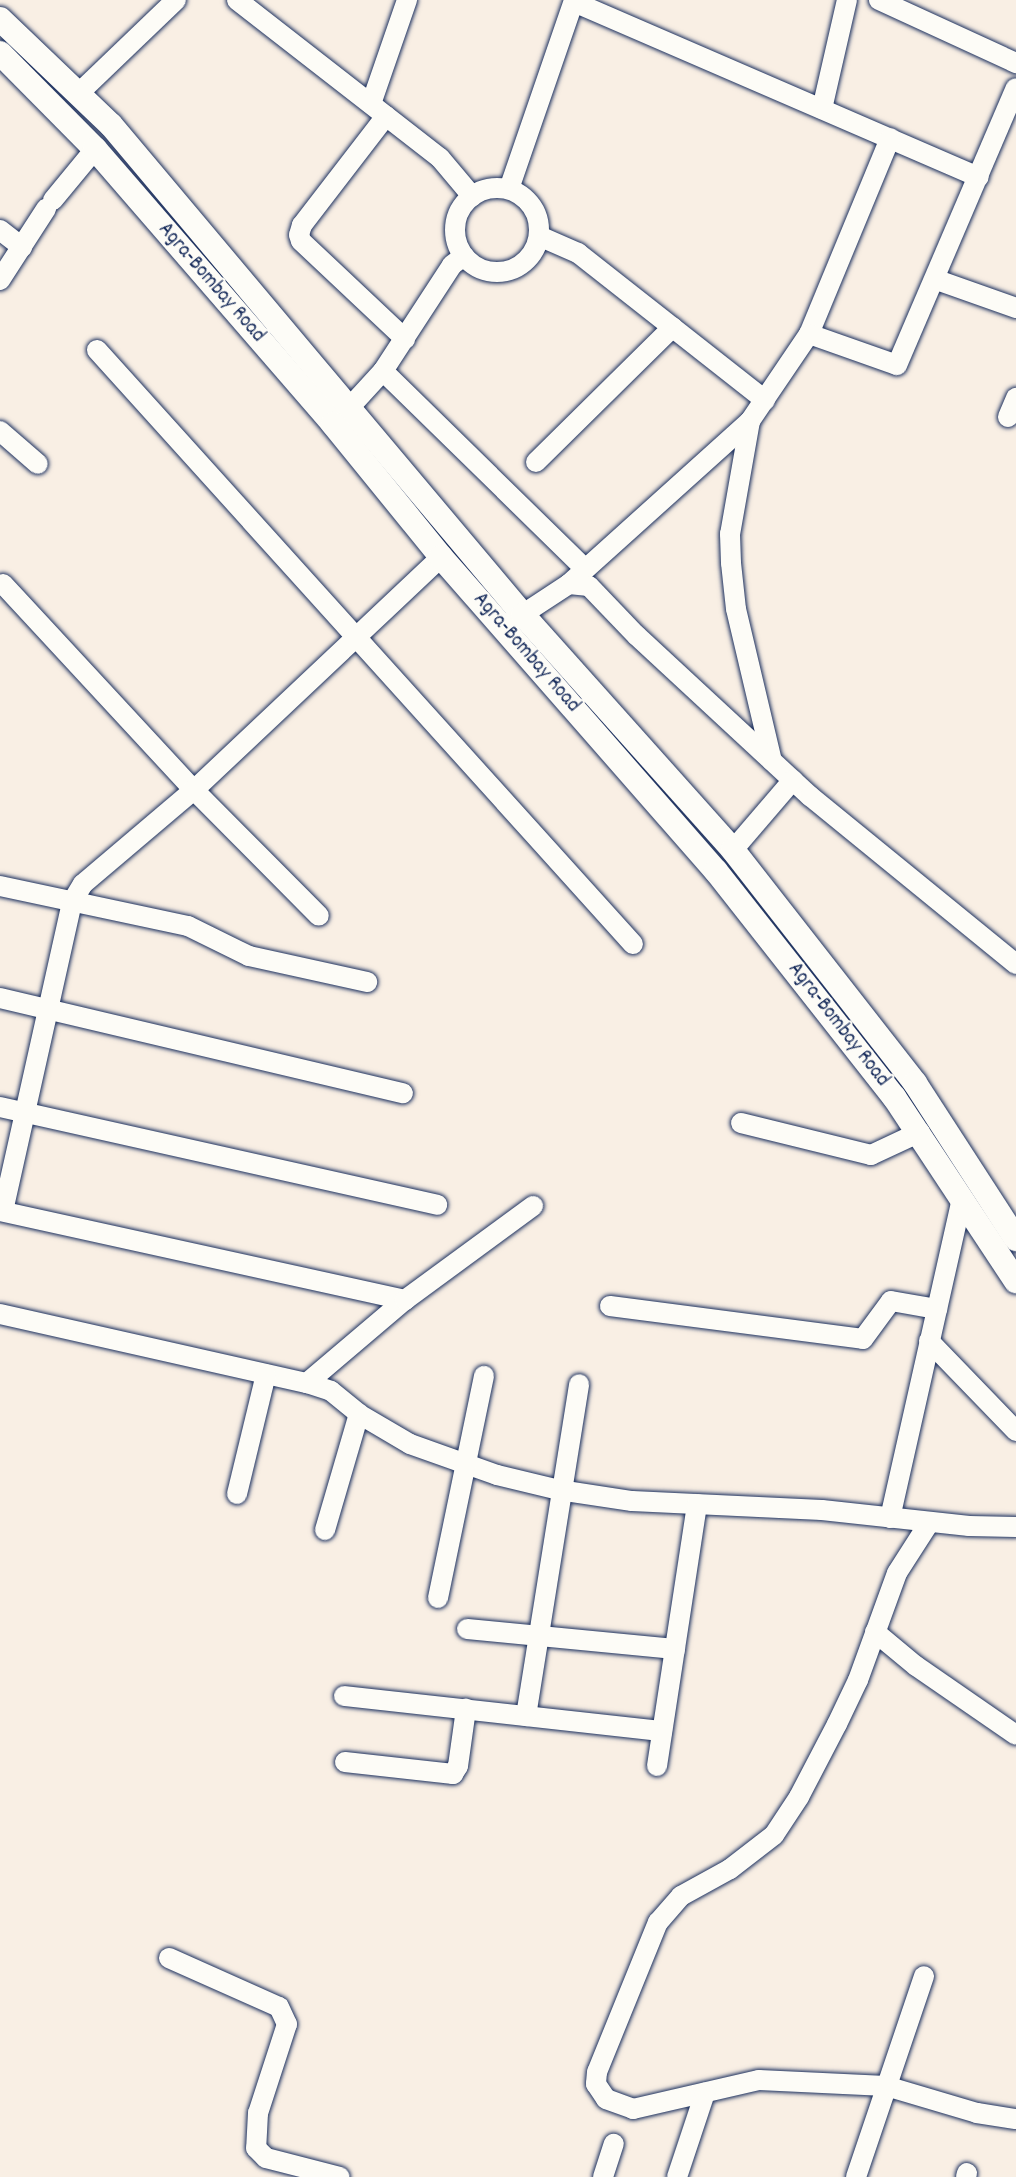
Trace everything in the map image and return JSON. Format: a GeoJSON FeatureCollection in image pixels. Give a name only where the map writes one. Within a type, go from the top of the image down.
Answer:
{"type":"FeatureCollection","features":[{"type":"Feature","properties":{"kind":"main road","name":"Agra-Bombay Road"},"geometry":{"type":"LineString","coordinates":[[0,19],[80,92],[352,408],[513,621],[852,1040],[920,1132],[1016,1281]]}},
{"type":"Feature","properties":{"kind":"main road","name":"Agra-Bombay Road"},"geometry":{"type":"LineString","coordinates":[[0,53],[95,149],[333,424],[441,557],[513,621],[734,850],[915,1083],[1016,1239]]}},
{"type":"Feature","properties":{"kind":"street"},"geometry":{"type":"LineString","coordinates":[[80,92],[176,0]]}},
{"type":"Feature","properties":{"kind":"street"},"geometry":{"type":"LineString","coordinates":[[237,0],[440,158],[472,196]]}},
{"type":"Feature","properties":{"kind":"street"},"geometry":{"type":"LineString","coordinates":[[405,339],[309,249],[299,235],[302,225],[378,110],[407,0]]}},
{"type":"Feature","properties":{"kind":"street"},"geometry":{"type":"LineString","coordinates":[[822,109],[847,0]]}},
{"type":"Feature","properties":{"kind":"street"},"geometry":{"type":"LineString","coordinates":[[879,0],[913,7],[1016,63]]}},
{"type":"Feature","properties":{"kind":"street"},"geometry":{"type":"LineString","coordinates":[[509,189],[574,1],[979,177]]}},
{"type":"Feature","properties":{"kind":"street"},"geometry":{"type":"LineString","coordinates":[[809,334],[897,365],[937,280],[1016,88]]}},
{"type":"Feature","properties":{"kind":"street"},"geometry":{"type":"LineString","coordinates":[[513,621],[569,584],[750,421],[809,334],[890,138]]}},
{"type":"Feature","properties":{"kind":"street"},"geometry":{"type":"LineString","coordinates":[[0,280],[44,212],[95,149]]}},
{"type":"Feature","properties":{"kind":"street"},"geometry":{"type":"LineString","coordinates":[[488,189],[509,189],[532,206],[538,219],[539,236],[534,251],[508,271],[489,272],[464,256],[456,240],[456,224],[462,208],[472,196],[488,189]]}},
{"type":"Feature","properties":{"kind":"street"},"geometry":{"type":"LineString","coordinates":[[0,230],[22,247]]}},
{"type":"Feature","properties":{"kind":"street"},"geometry":{"type":"LineString","coordinates":[[539,236],[578,253],[765,400]]}},
{"type":"Feature","properties":{"kind":"street"},"geometry":{"type":"LineString","coordinates":[[333,424],[352,408],[383,371],[405,339],[414,336],[455,279],[464,256]]}},
{"type":"Feature","properties":{"kind":"street"},"geometry":{"type":"LineString","coordinates":[[937,280],[1016,309]]}},
{"type":"Feature","properties":{"kind":"street"},"geometry":{"type":"LineString","coordinates":[[536,462],[673,327]]}},
{"type":"Feature","properties":{"kind":"street"},"geometry":{"type":"LineString","coordinates":[[97,350],[360,631],[633,944]]}},
{"type":"Feature","properties":{"kind":"street"},"geometry":{"type":"LineString","coordinates":[[383,371],[585,569]]}},
{"type":"Feature","properties":{"kind":"street"},"geometry":{"type":"LineString","coordinates":[[1008,417],[1016,398]]}},
{"type":"Feature","properties":{"kind":"street"},"geometry":{"type":"LineString","coordinates":[[750,421],[730,534],[731,563],[736,609],[772,761]]}},
{"type":"Feature","properties":{"kind":"street"},"geometry":{"type":"LineString","coordinates":[[0,430],[38,464]]}},
{"type":"Feature","properties":{"kind":"street"},"geometry":{"type":"LineString","coordinates":[[405,1300],[1,1211],[26,1113],[72,902],[93,874],[194,790],[441,557]]}},
{"type":"Feature","properties":{"kind":"street"},"geometry":{"type":"LineString","coordinates":[[3,584],[194,790],[319,916]]}},
{"type":"Feature","properties":{"kind":"street"},"geometry":{"type":"LineString","coordinates":[[569,584],[590,586],[637,636],[793,780],[1016,964]]}},
{"type":"Feature","properties":{"kind":"street"},"geometry":{"type":"LineString","coordinates":[[734,850],[793,780]]}},
{"type":"Feature","properties":{"kind":"street"},"geometry":{"type":"LineString","coordinates":[[0,886],[188,926],[249,956],[367,982]]}},
{"type":"Feature","properties":{"kind":"street"},"geometry":{"type":"LineString","coordinates":[[0,998],[403,1093]]}},
{"type":"Feature","properties":{"kind":"street"},"geometry":{"type":"LineString","coordinates":[[0,1107],[437,1205]]}},
{"type":"Feature","properties":{"kind":"street"},"geometry":{"type":"LineString","coordinates":[[741,1123],[871,1155],[920,1132]]}},
{"type":"Feature","properties":{"kind":"street"},"geometry":{"type":"LineString","coordinates":[[890,1518],[962,1198]]}},
{"type":"Feature","properties":{"kind":"street"},"geometry":{"type":"LineString","coordinates":[[307,1383],[405,1300],[533,1206]]}},
{"type":"Feature","properties":{"kind":"street"},"geometry":{"type":"LineString","coordinates":[[610,1306],[863,1339],[891,1300],[937,1309]]}},
{"type":"Feature","properties":{"kind":"street"},"geometry":{"type":"LineString","coordinates":[[0,1314],[307,1383],[331,1391],[359,1414],[410,1444],[464,1463],[560,1490],[632,1501],[822,1510],[929,1522],[1016,1527]]}},
{"type":"Feature","properties":{"kind":"street"},"geometry":{"type":"LineString","coordinates":[[929,1341],[1016,1431]]}},
{"type":"Feature","properties":{"kind":"street"},"geometry":{"type":"LineString","coordinates":[[237,1494],[266,1374]]}},
{"type":"Feature","properties":{"kind":"street"},"geometry":{"type":"LineString","coordinates":[[438,1598],[464,1463],[484,1376]]}},
{"type":"Feature","properties":{"kind":"street"},"geometry":{"type":"LineString","coordinates":[[526,1716],[560,1490],[579,1384]]}},
{"type":"Feature","properties":{"kind":"street"},"geometry":{"type":"LineString","coordinates":[[325,1530],[359,1414]]}},
{"type":"Feature","properties":{"kind":"street"},"geometry":{"type":"LineString","coordinates":[[657,1766],[697,1504]]}},
{"type":"Feature","properties":{"kind":"street"},"geometry":{"type":"LineString","coordinates":[[929,1522],[897,1573],[858,1680],[799,1797],[774,1835],[737,1865],[681,1896],[658,1922],[597,2072],[598,2093],[606,2099],[633,2109],[759,2080],[886,2086],[977,2113],[1016,2120]]}},
{"type":"Feature","properties":{"kind":"street"},"geometry":{"type":"LineString","coordinates":[[467,1629],[675,1649]]}},
{"type":"Feature","properties":{"kind":"street"},"geometry":{"type":"LineString","coordinates":[[875,1632],[916,1666],[1016,1735]]}},
{"type":"Feature","properties":{"kind":"street"},"geometry":{"type":"LineString","coordinates":[[344,1696],[662,1731]]}},
{"type":"Feature","properties":{"kind":"street"},"geometry":{"type":"LineString","coordinates":[[345,1762],[453,1774],[458,1766],[465,1709]]}},
{"type":"Feature","properties":{"kind":"street"},"geometry":{"type":"LineString","coordinates":[[169,1958],[279,2007],[287,2024],[258,2113],[256,2148],[266,2158],[340,2177]]}},
{"type":"Feature","properties":{"kind":"street"},"geometry":{"type":"LineString","coordinates":[[856,2177],[924,1976]]}},
{"type":"Feature","properties":{"kind":"street"},"geometry":{"type":"LineString","coordinates":[[677,2177],[705,2093]]}},
{"type":"Feature","properties":{"kind":"street"},"geometry":{"type":"LineString","coordinates":[[603,2177],[614,2144]]}}]}
